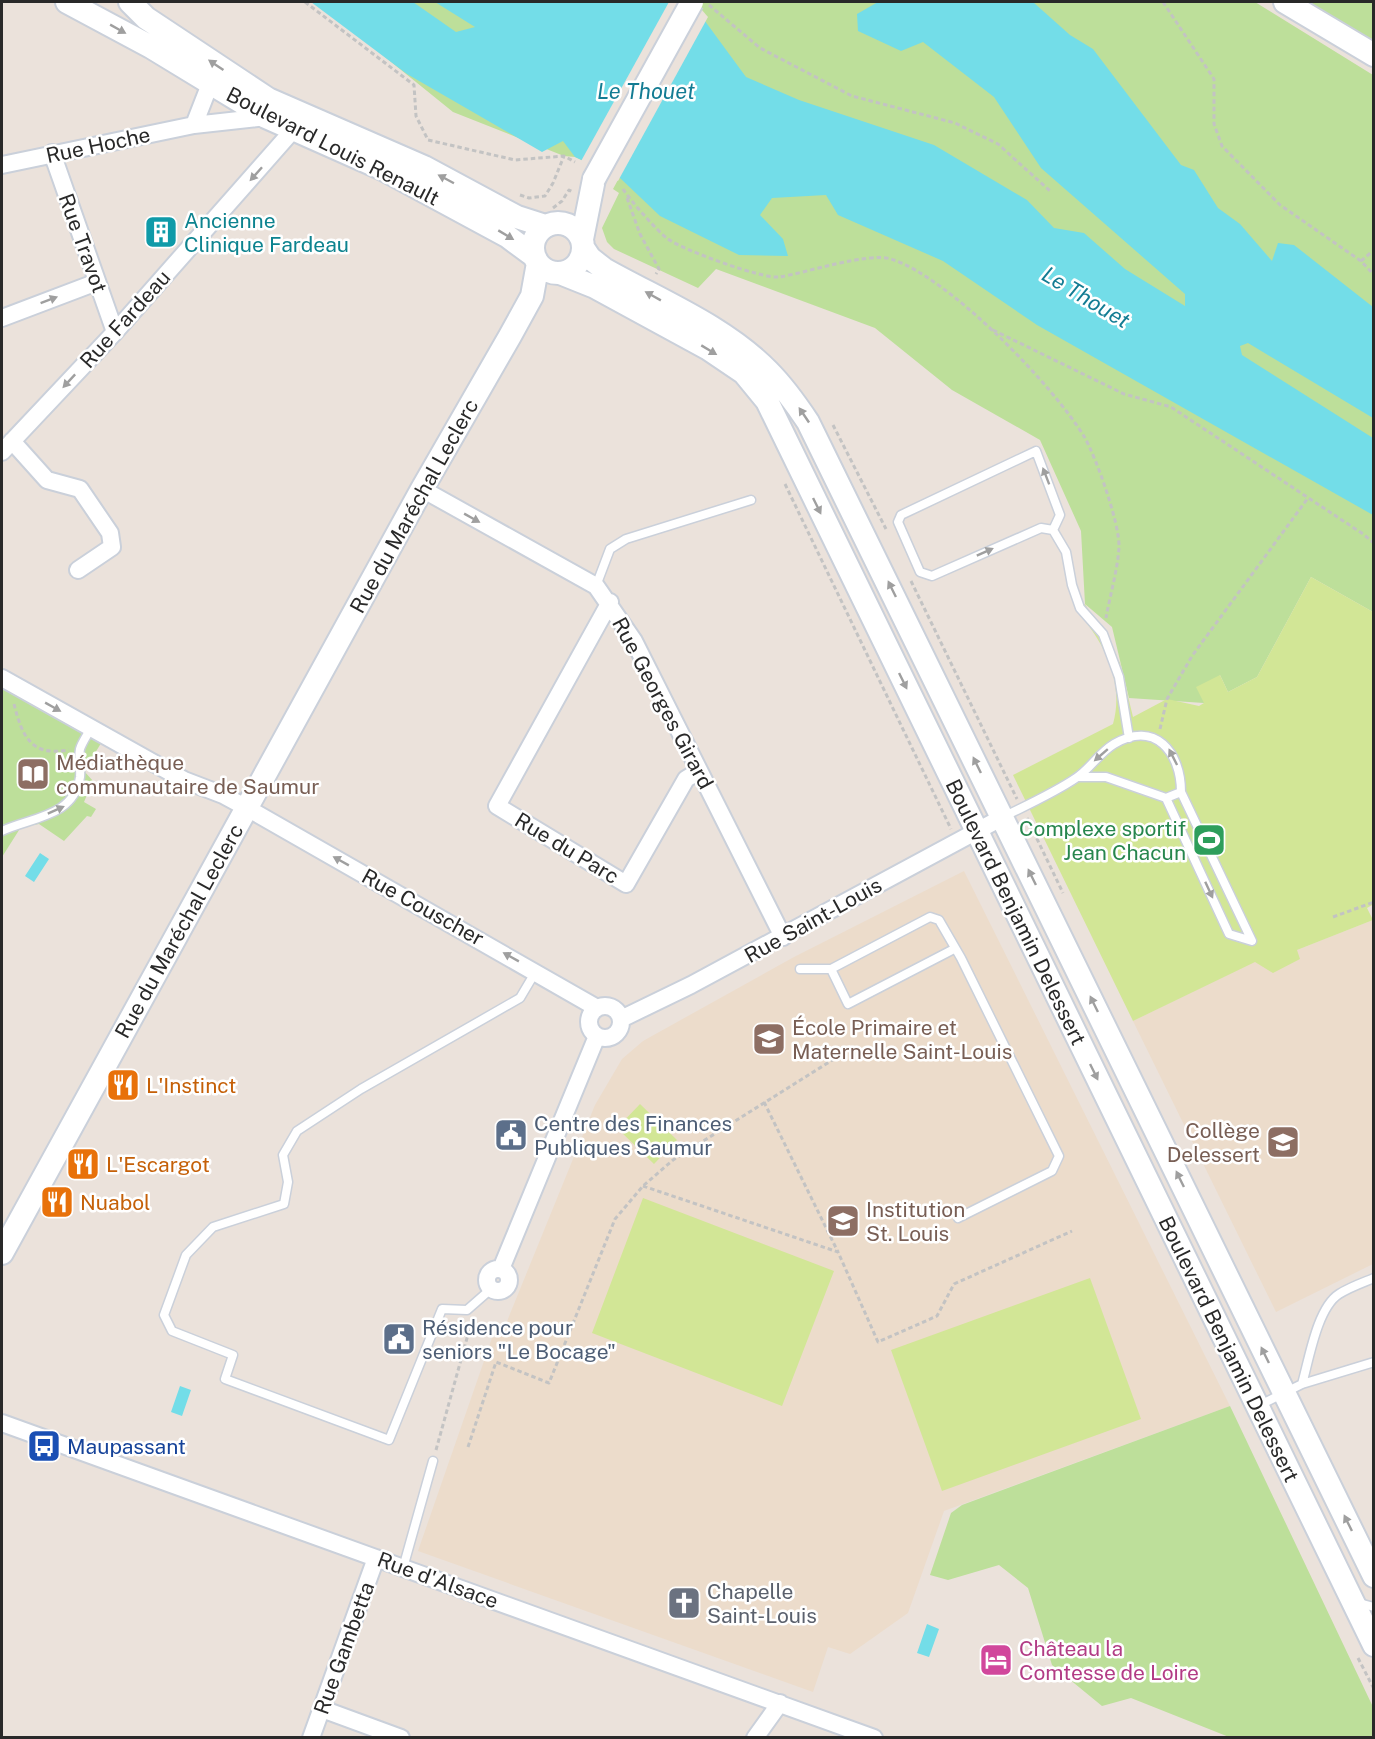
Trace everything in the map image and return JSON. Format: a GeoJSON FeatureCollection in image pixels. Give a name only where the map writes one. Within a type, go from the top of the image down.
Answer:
{"type":"FeatureCollection","features":[{"type":"Feature","properties":{"kind":"main road","name":"Boulevard Louis Renault"},"geometry":{"type":"LineString","coordinates":[[67,2],[151,47],[266,117],[383,168],[507,236],[547,266]]}},
{"type":"Feature","properties":{"kind":"main road","name":"Boulevard Louis Renault"},"geometry":{"type":"LineString","coordinates":[[130,2],[146,18],[268,99],[424,167],[517,217],[549,224]]}},
{"type":"Feature","properties":{"kind":"main road"},"geometry":{"type":"LineString","coordinates":[[594,179],[583,244],[576,265],[547,266],[534,239],[594,179],[692,2]]}},
{"type":"Feature","properties":{"kind":"main road"},"geometry":{"type":"LineString","coordinates":[[1285,2],[1374,55]]}},
{"type":"Feature","properties":{"kind":"main road"},"geometry":{"type":"LineString","coordinates":[[549,224],[571,225],[583,244]]}},
{"type":"Feature","properties":{"kind":"main road","name":"Boulevard Benjamin Delessert"},"geometry":{"type":"LineString","coordinates":[[583,244],[590,258],[604,269],[717,332],[744,350],[768,371],[792,399],[823,448],[1003,817],[1293,1389],[1374,1576]]}},
{"type":"Feature","properties":{"kind":"main road","name":"Rue du Maréchal Leclerc"},"geometry":{"type":"LineString","coordinates":[[2,1253],[547,266]]}},
{"type":"Feature","properties":{"kind":"main road","name":"Boulevard Benjamin Delessert"},"geometry":{"type":"LineString","coordinates":[[547,266],[595,287],[724,359],[744,373],[767,401],[1257,1407],[1363,1604],[1374,1645]]}},
{"type":"Feature","properties":{"kind":"street"},"geometry":{"type":"LineString","coordinates":[[194,125],[210,84]]}},
{"type":"Feature","properties":{"kind":"street","name":"Rue Hoche"},"geometry":{"type":"LineString","coordinates":[[2,165],[194,125],[266,117]]}},
{"type":"Feature","properties":{"kind":"street","name":"Rue Fardeau"},"geometry":{"type":"LineString","coordinates":[[7,447],[115,332],[294,129]]}},
{"type":"Feature","properties":{"kind":"street","name":"Rue Travot"},"geometry":{"type":"LineString","coordinates":[[52,153],[115,332]]}},
{"type":"Feature","properties":{"kind":"street"},"geometry":{"type":"LineString","coordinates":[[2,318],[97,282]]}},
{"type":"Feature","properties":{"kind":"street"},"geometry":{"type":"LineString","coordinates":[[7,447],[47,480],[80,489],[110,533],[112,547],[78,570]]}},
{"type":"Feature","properties":{"kind":"street","name":"Rue Georges Girard"},"geometry":{"type":"LineString","coordinates":[[422,489],[596,586],[610,602],[634,640],[783,937]]}},
{"type":"Feature","properties":{"kind":"street","name":"Rue du Parc"},"geometry":{"type":"LineString","coordinates":[[610,602],[497,806],[626,884],[686,779],[699,771]]}},
{"type":"Feature","properties":{"kind":"street","name":"Rue Couscher"},"geometry":{"type":"LineString","coordinates":[[2,678],[184,780],[247,808],[536,971],[597,1008]]}},
{"type":"Feature","properties":{"kind":"street","name":"Rue Saint-Louis"},"geometry":{"type":"LineString","coordinates":[[621,1019],[783,937],[1003,817]]}},
{"type":"Feature","properties":{"kind":"street"},"geometry":{"type":"LineString","coordinates":[[606,1006],[614,1008],[621,1019],[620,1030],[615,1035],[605,1038],[597,1036],[589,1024],[590,1016],[597,1008],[606,1006]]}},
{"type":"Feature","properties":{"kind":"street"},"geometry":{"type":"LineString","coordinates":[[491,1289],[501,1291],[509,1284],[509,1276],[501,1269],[597,1036]]}},
{"type":"Feature","properties":{"kind":"street","name":"Rue d'Alsace"},"geometry":{"type":"LineString","coordinates":[[2,1423],[874,1737]]}},
{"type":"Feature","properties":{"kind":"street","name":"Rue Gambetta"},"geometry":{"type":"LineString","coordinates":[[311,1737],[376,1558]]}},
{"type":"Feature","properties":{"kind":"street"},"geometry":{"type":"LineString","coordinates":[[755,1737],[780,1703]]}},
{"type":"Feature","properties":{"kind":"street"},"geometry":{"type":"LineString","coordinates":[[322,1709],[401,1737]]}},
{"type":"Feature","properties":{"kind":"lane"},"geometry":{"type":"LineString","coordinates":[[1053,530],[1060,515],[1036,451],[901,514],[898,522],[920,572],[932,576],[1041,528],[1053,530],[1066,552],[1072,585],[1080,608],[1103,634],[1119,677],[1129,738]]}},
{"type":"Feature","properties":{"kind":"lane"},"geometry":{"type":"LineString","coordinates":[[596,586],[610,549],[626,539],[751,500]]}},
{"type":"Feature","properties":{"kind":"lane"},"geometry":{"type":"LineString","coordinates":[[2,831],[56,812],[69,804],[77,791],[80,748],[91,728]]}},
{"type":"Feature","properties":{"kind":"lane"},"geometry":{"type":"LineString","coordinates":[[1003,817],[1078,777],[1103,752],[1129,738],[1157,740],[1170,749],[1174,756],[1181,780],[1181,792],[1252,941],[1229,934],[1166,798]]}},
{"type":"Feature","properties":{"kind":"lane"},"geometry":{"type":"LineString","coordinates":[[1078,777],[1106,777],[1166,798],[1181,792]]}},
{"type":"Feature","properties":{"kind":"lane"},"geometry":{"type":"LineString","coordinates":[[800,969],[831,969],[930,917],[939,920],[961,958],[1059,1156],[1052,1171],[958,1218]]}},
{"type":"Feature","properties":{"kind":"lane"},"geometry":{"type":"LineString","coordinates":[[831,969],[848,1004],[954,949]]}},
{"type":"Feature","properties":{"kind":"lane"},"geometry":{"type":"LineString","coordinates":[[491,1289],[467,1311],[442,1309],[389,1440],[225,1379],[233,1355],[172,1331],[164,1315],[186,1255],[213,1227],[284,1204],[288,1182],[283,1155],[297,1131],[361,1089],[520,998],[536,971]]}},
{"type":"Feature","properties":{"kind":"lane"},"geometry":{"type":"LineString","coordinates":[[1293,1389],[1329,1304],[1338,1295],[1374,1278]]}},
{"type":"Feature","properties":{"kind":"lane"},"geometry":{"type":"LineString","coordinates":[[1257,1407],[1293,1389],[1374,1362]]}},
{"type":"Feature","properties":{"kind":"lane"},"geometry":{"type":"LineString","coordinates":[[403,1568],[433,1461]]}},
{"type":"Feature","properties":{"kind":"path"},"geometry":{"type":"LineString","coordinates":[[305,2],[414,85],[417,116],[428,140],[515,160],[564,156],[575,162]]}},
{"type":"Feature","properties":{"kind":"path"},"geometry":{"type":"LineString","coordinates":[[706,2],[760,48],[852,96],[956,123],[998,144],[1050,191]]}},
{"type":"Feature","properties":{"kind":"path"},"geometry":{"type":"LineString","coordinates":[[1162,2],[1214,80],[1214,124],[1222,146],[1280,205],[1361,261],[1374,275]]}},
{"type":"Feature","properties":{"kind":"path"},"geometry":{"type":"LineString","coordinates":[[517,194],[529,198],[545,196],[554,183],[564,156]]}},
{"type":"Feature","properties":{"kind":"path"},"geometry":{"type":"LineString","coordinates":[[623,189],[640,234],[658,269],[653,279]]}},
{"type":"Feature","properties":{"kind":"path"},"geometry":{"type":"LineString","coordinates":[[627,196],[668,239],[719,262],[777,277],[840,263],[889,258],[927,276],[989,327],[1058,399],[1086,440],[1108,495],[1119,545],[1103,634]]}},
{"type":"Feature","properties":{"kind":"path"},"geometry":{"type":"LineString","coordinates":[[1361,261],[1374,250]]}},
{"type":"Feature","properties":{"kind":"path"},"geometry":{"type":"LineString","coordinates":[[989,327],[1124,394],[1171,407],[1374,543]]}},
{"type":"Feature","properties":{"kind":"path"},"geometry":{"type":"LineString","coordinates":[[844,443],[890,538]]}},
{"type":"Feature","properties":{"kind":"path"},"geometry":{"type":"LineString","coordinates":[[1157,740],[1167,699],[1192,656],[1308,498]]}},
{"type":"Feature","properties":{"kind":"path"},"geometry":{"type":"LineString","coordinates":[[910,580],[1013,790]]}},
{"type":"Feature","properties":{"kind":"path"},"geometry":{"type":"LineString","coordinates":[[21,689],[14,701],[20,728],[27,741],[44,751],[80,748]]}},
{"type":"Feature","properties":{"kind":"path"},"geometry":{"type":"LineString","coordinates":[[1333,917],[1374,902]]}},
{"type":"Feature","properties":{"kind":"path"},"geometry":{"type":"LineString","coordinates":[[468,1447],[496,1362],[549,1383],[615,1219],[643,1186],[673,1160],[842,1054]]}},
{"type":"Feature","properties":{"kind":"path"},"geometry":{"type":"LineString","coordinates":[[764,1102],[838,1252],[878,1342],[937,1316],[954,1284],[1072,1231]]}},
{"type":"Feature","properties":{"kind":"path"},"geometry":{"type":"LineString","coordinates":[[643,1186],[838,1252]]}},
{"type":"Feature","properties":{"kind":"path"},"geometry":{"type":"LineString","coordinates":[[433,1461],[478,1301]]}},
{"type":"Feature","properties":{"kind":"shaded area","name":"Institution St. Louis"},"geometry":{"type":"Polygon","coordinates":[[[964,871],[1230,1406],[944,1511],[908,1613],[850,1654],[828,1647],[813,1692],[418,1551],[492,1338],[501,1336],[595,1105],[622,1059],[643,1041],[794,957],[964,871]]]}},
{"type":"Feature","properties":{"kind":"shaded area","name":"Collège Delessert"},"geometry":{"type":"Polygon","coordinates":[[[1373,920],[1373,1264],[1276,1312],[1133,1021],[1255,961],[1297,950],[1373,920]]]}},
{"type":"Feature","properties":{"kind":"green space"},"geometry":{"type":"Polygon","coordinates":[[[317,2],[1255,2],[1373,75],[1373,612],[1311,577],[1257,677],[1228,692],[1220,675],[1204,703],[1129,698],[1112,627],[1085,604],[1081,531],[1040,440],[952,390],[875,328],[716,269],[698,288],[614,249],[607,242],[602,228],[619,193],[613,189],[619,178],[575,157],[564,156],[453,112],[317,2]]]}},
{"type":"Feature","properties":{"kind":"green space"},"geometry":{"type":"Polygon","coordinates":[[[1305,2],[1373,2],[1373,43],[1305,2]]]}},
{"type":"Feature","properties":{"kind":"green space","name":"Complexe sportif Jean Chacun"},"geometry":{"type":"Polygon","coordinates":[[[1311,577],[1373,612],[1374,904],[1367,908],[1373,920],[1297,950],[1300,959],[1273,973],[1255,962],[1133,1021],[1013,775],[1113,724],[1116,708],[1114,677],[1094,634],[1075,609],[1085,604],[1120,663],[1133,717],[1167,699],[1199,706],[1204,703],[1196,687],[1220,675],[1228,692],[1257,677],[1311,577]]]}},
{"type":"Feature","properties":{"kind":"green space"},"geometry":{"type":"Polygon","coordinates":[[[2,683],[103,740],[84,771],[93,781],[84,802],[96,809],[91,817],[87,816],[64,841],[39,824],[21,827],[2,857],[2,683]]]}},
{"type":"Feature","properties":{"kind":"green space"},"geometry":{"type":"Polygon","coordinates":[[[640,1104],[677,1140],[654,1164],[617,1128],[640,1104]]]}},
{"type":"Feature","properties":{"kind":"green space"},"geometry":{"type":"Polygon","coordinates":[[[643,1198],[834,1271],[782,1406],[592,1333],[643,1198]]]}},
{"type":"Feature","properties":{"kind":"green space"},"geometry":{"type":"Polygon","coordinates":[[[1090,1278],[1141,1419],[942,1491],[891,1350],[1090,1278]]]}},
{"type":"Feature","properties":{"kind":"green space"},"geometry":{"type":"Polygon","coordinates":[[[1230,1406],[1373,1707],[1373,1737],[1229,1737],[1131,1698],[1102,1706],[1052,1665],[1028,1588],[999,1565],[948,1580],[930,1575],[951,1513],[962,1505],[1230,1406]]]}},
{"type":"Feature","properties":{"kind":"water","name":"Le Thouet"},"geometry":{"type":"Polygon","coordinates":[[[311,2],[413,2],[456,32],[475,27],[435,2],[691,2],[746,77],[799,100],[934,145],[1027,200],[1054,228],[1084,233],[1125,269],[1185,306],[1185,294],[1041,168],[994,97],[923,42],[901,51],[858,31],[857,14],[878,2],[1033,2],[1070,35],[1093,49],[1181,165],[1194,170],[1218,208],[1240,224],[1272,261],[1278,243],[1294,245],[1373,307],[1373,418],[1248,343],[1240,346],[1242,355],[1373,438],[1373,515],[1037,325],[943,261],[838,215],[826,195],[772,198],[760,215],[783,239],[788,256],[739,255],[660,216],[620,178],[575,157],[563,141],[542,152],[407,74],[311,2]]]}},
{"type":"Feature","properties":{"kind":"water"},"geometry":{"type":"Polygon","coordinates":[[[40,853],[49,859],[34,882],[25,876],[40,853]]]}},
{"type":"Feature","properties":{"kind":"water"},"geometry":{"type":"Polygon","coordinates":[[[180,1386],[191,1390],[182,1416],[171,1412],[180,1386]]]}},
{"type":"Feature","properties":{"kind":"water"},"geometry":{"type":"Polygon","coordinates":[[[927,1624],[939,1629],[929,1657],[917,1653],[927,1624]]]}},
{"type":"Feature","properties":{"kind":"pier"},"geometry":{"type":"Polygon","coordinates":[[[669,2],[695,2],[708,17],[618,181],[580,163],[669,2]]]}},
{"type":"Feature","properties":{"kind":"place","name":"Ancienne Clinique Fardeau"},"geometry":{"type":"Point","coordinates":[161,232]}},
{"type":"Feature","properties":{"kind":"place","name":"Médiathèque communautaire de Saumur"},"geometry":{"type":"Point","coordinates":[33,774]}},
{"type":"Feature","properties":{"kind":"place","name":"Complexe sportif Jean Chacun"},"geometry":{"type":"Point","coordinates":[1209,840]}},
{"type":"Feature","properties":{"kind":"place","name":"École Primaire et Maternelle Saint-Louis"},"geometry":{"type":"Point","coordinates":[769,1039]}},
{"type":"Feature","properties":{"kind":"place","name":"L'Instinct"},"geometry":{"type":"Point","coordinates":[123,1085]}},
{"type":"Feature","properties":{"kind":"place","name":"Centre des Finances Publiques Saumur"},"geometry":{"type":"Point","coordinates":[511,1135]}},
{"type":"Feature","properties":{"kind":"place","name":"Collège Delessert"},"geometry":{"type":"Point","coordinates":[1283,1142]}},
{"type":"Feature","properties":{"kind":"place","name":"L'Escargot"},"geometry":{"type":"Point","coordinates":[83,1164]}},
{"type":"Feature","properties":{"kind":"place","name":"Nuabol"},"geometry":{"type":"Point","coordinates":[57,1202]}},
{"type":"Feature","properties":{"kind":"place","name":"Institution St. Louis"},"geometry":{"type":"Point","coordinates":[843,1221]}},
{"type":"Feature","properties":{"kind":"place","name":"Résidence pour seniors \"Le Bocage\""},"geometry":{"type":"Point","coordinates":[399,1339]}},
{"type":"Feature","properties":{"kind":"place","name":"Maupassant"},"geometry":{"type":"Point","coordinates":[44,1446]}},
{"type":"Feature","properties":{"kind":"place","name":"Chapelle Saint-Louis"},"geometry":{"type":"Point","coordinates":[684,1603]}},
{"type":"Feature","properties":{"kind":"place","name":"Château la Comtesse de Loire"},"geometry":{"type":"Point","coordinates":[996,1660]}}]}
